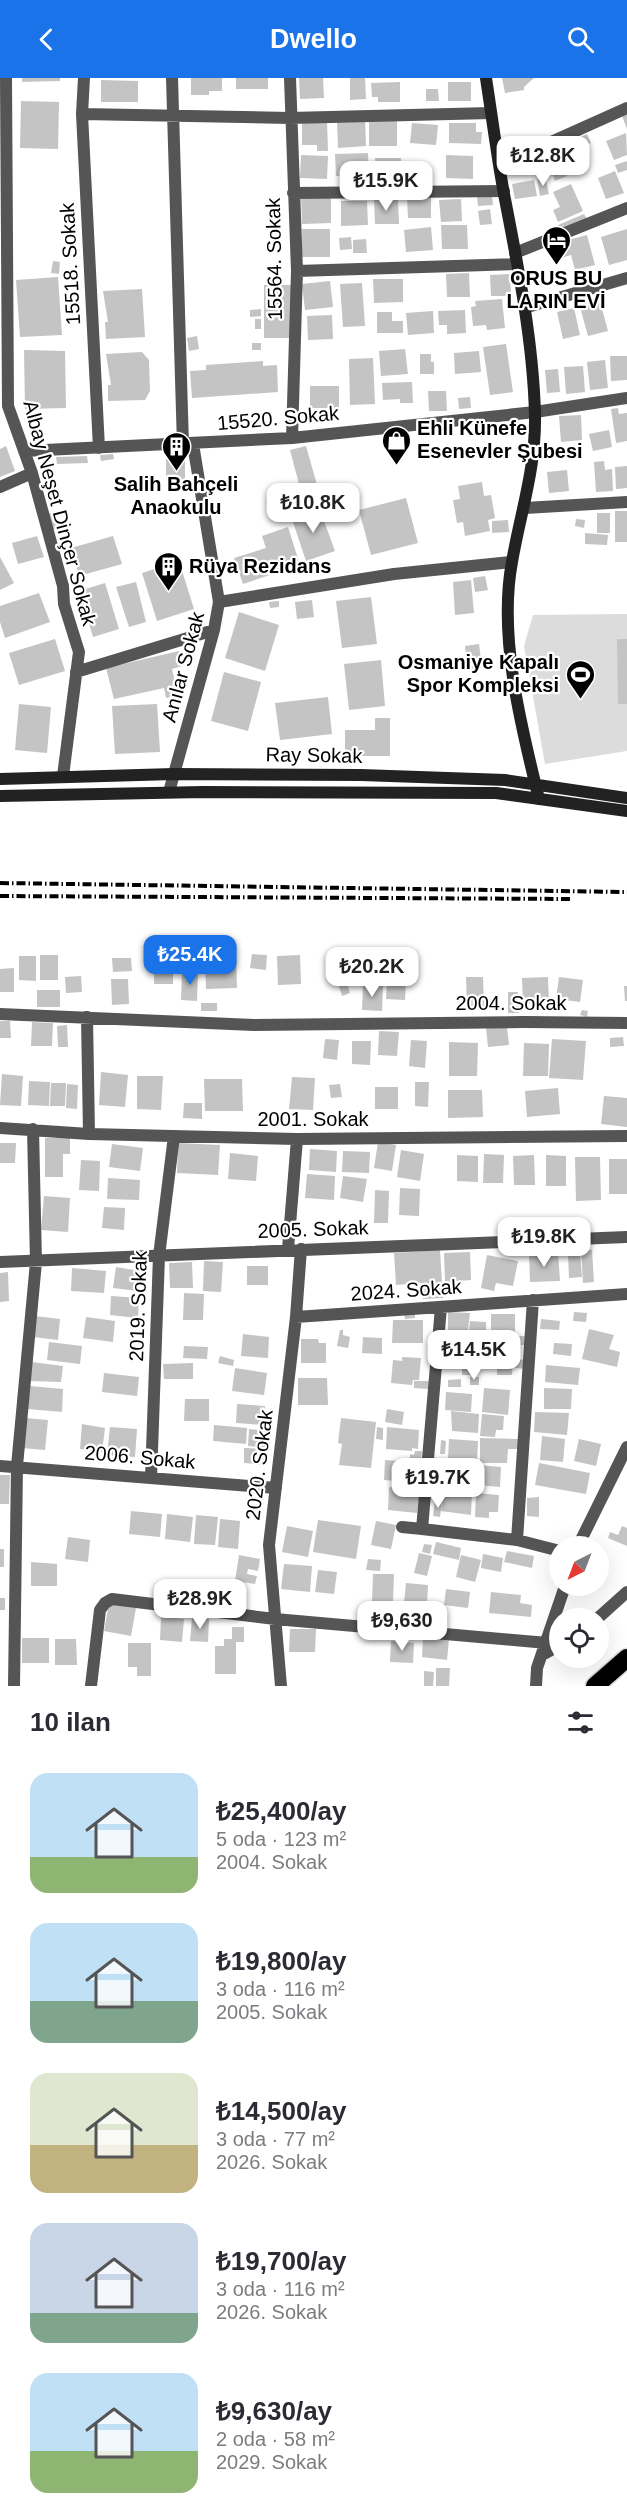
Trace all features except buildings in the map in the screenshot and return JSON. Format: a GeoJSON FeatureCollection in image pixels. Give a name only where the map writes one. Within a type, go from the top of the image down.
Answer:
{"type":"FeatureCollection","features":[{"type":"Feature","properties":{"kind":"highway"},"geometry":{"type":"LineString","coordinates":[[595,1686],[627,1658]]}},
{"type":"Feature","properties":{"kind":"street","name":"Albay Neşet Dinçer Sokak"},"geometry":{"type":"LineString","coordinates":[[6,78],[4,407],[32,473],[63,586],[64,604],[79,652],[63,776]]}},
{"type":"Feature","properties":{"kind":"street","name":"15518. Sokak"},"geometry":{"type":"LineString","coordinates":[[84,78],[82,114],[99,448]]}},
{"type":"Feature","properties":{"kind":"street","name":"Anılar Sokak"},"geometry":{"type":"LineString","coordinates":[[169,792],[214,630],[219,602],[188,445],[172,78]]}},
{"type":"Feature","properties":{"kind":"street","name":"15564. Sokak"},"geometry":{"type":"LineString","coordinates":[[290,78],[297,271],[292,438]]}},
{"type":"Feature","properties":{"kind":"street"},"geometry":{"type":"LineString","coordinates":[[486,78],[524,308],[535,412],[534,451],[525,508],[511,562],[508,608],[510,660],[540,799]]}},
{"type":"Feature","properties":{"kind":"street"},"geometry":{"type":"LineString","coordinates":[[500,165],[627,108]]}},
{"type":"Feature","properties":{"kind":"street"},"geometry":{"type":"LineString","coordinates":[[82,114],[290,118],[491,113]]}},
{"type":"Feature","properties":{"kind":"street"},"geometry":{"type":"LineString","coordinates":[[293,193],[504,191]]}},
{"type":"Feature","properties":{"kind":"street"},"geometry":{"type":"LineString","coordinates":[[297,271],[516,259],[627,208]]}},
{"type":"Feature","properties":{"kind":"street"},"geometry":{"type":"LineString","coordinates":[[524,308],[627,278]]}},
{"type":"Feature","properties":{"kind":"street","name":"15520. Sokak"},"geometry":{"type":"LineString","coordinates":[[24,451],[188,445],[292,438],[535,412],[627,398]]}},
{"type":"Feature","properties":{"kind":"street"},"geometry":{"type":"LineString","coordinates":[[0,487],[32,473]]}},
{"type":"Feature","properties":{"kind":"street"},"geometry":{"type":"LineString","coordinates":[[525,508],[627,502]]}},
{"type":"Feature","properties":{"kind":"street"},"geometry":{"type":"LineString","coordinates":[[219,602],[394,574],[511,562]]}},
{"type":"Feature","properties":{"kind":"street"},"geometry":{"type":"LineString","coordinates":[[76,672],[214,630]]}},
{"type":"Feature","properties":{"kind":"street","name":"Ray Sokak"},"geometry":{"type":"LineString","coordinates":[[0,779],[174,774],[361,775],[536,783],[627,798]]}},
{"type":"Feature","properties":{"kind":"street"},"geometry":{"type":"LineString","coordinates":[[0,796],[169,792],[486,793],[627,811]]}},
{"type":"Feature","properties":{"kind":"street","name":"2004. Sokak"},"geometry":{"type":"LineString","coordinates":[[0,1014],[254,1025],[627,1023]]}},
{"type":"Feature","properties":{"kind":"street"},"geometry":{"type":"LineString","coordinates":[[87,1017],[89,1134]]}},
{"type":"Feature","properties":{"kind":"street","name":"2001. Sokak"},"geometry":{"type":"LineString","coordinates":[[0,1128],[89,1134],[297,1139],[627,1136]]}},
{"type":"Feature","properties":{"kind":"street"},"geometry":{"type":"LineString","coordinates":[[14,1686],[17,1466],[36,1262],[33,1129]]}},
{"type":"Feature","properties":{"kind":"street","name":"2019. Sokak"},"geometry":{"type":"LineString","coordinates":[[152,1478],[159,1256],[174,1137]]}},
{"type":"Feature","properties":{"kind":"street"},"geometry":{"type":"LineString","coordinates":[[288,1249],[297,1139]]}},
{"type":"Feature","properties":{"kind":"street","name":"2005. Sokak"},"geometry":{"type":"LineString","coordinates":[[0,1262],[627,1237]]}},
{"type":"Feature","properties":{"kind":"street","name":"2020. Sokak"},"geometry":{"type":"LineString","coordinates":[[281,1686],[270,1545],[296,1317],[301,1249]]}},
{"type":"Feature","properties":{"kind":"street","name":"2024. Sokak"},"geometry":{"type":"LineString","coordinates":[[296,1317],[627,1294]]}},
{"type":"Feature","properties":{"kind":"street"},"geometry":{"type":"LineString","coordinates":[[517,1540],[533,1300]]}},
{"type":"Feature","properties":{"kind":"street"},"geometry":{"type":"LineString","coordinates":[[422,1529],[441,1307]]}},
{"type":"Feature","properties":{"kind":"street"},"geometry":{"type":"LineString","coordinates":[[583,1536],[627,1447]]}},
{"type":"Feature","properties":{"kind":"street","name":"2006. Sokak"},"geometry":{"type":"LineString","coordinates":[[0,1466],[276,1488]]}},
{"type":"Feature","properties":{"kind":"street"},"geometry":{"type":"LineString","coordinates":[[402,1527],[517,1540],[549,1548]]}},
{"type":"Feature","properties":{"kind":"street"},"geometry":{"type":"LineString","coordinates":[[609,1608],[627,1592]]}},
{"type":"Feature","properties":{"kind":"street"},"geometry":{"type":"LineString","coordinates":[[91,1686],[100,1610],[112,1599],[549,1648]]}},
{"type":"Feature","properties":{"kind":"street"},"geometry":{"type":"LineString","coordinates":[[536,1686],[535,1680],[549,1650]]}},
{"type":"Feature","properties":{"kind":"shaded area","name":"Osmaniye Kapalı Spor Kompleksi"},"geometry":{"type":"Polygon","coordinates":[[[627,614],[627,751],[545,764],[524,646],[533,615],[627,614]]]}},
{"type":"Feature","properties":{"kind":"railway"},"geometry":{"type":"LineString","coordinates":[[0,883],[627,892]]}},
{"type":"Feature","properties":{"kind":"railway"},"geometry":{"type":"LineString","coordinates":[[0,896],[573,899]]}},
{"type":"Feature","properties":{"kind":"place","name":"ORUS BU LARIN EVİ"},"geometry":{"type":"Point","coordinates":[556,266]}},
{"type":"Feature","properties":{"kind":"place","name":"Ehli Künefe Esenevler Şubesi"},"geometry":{"type":"Point","coordinates":[396,466]}},
{"type":"Feature","properties":{"kind":"place","name":"Salih Bahçeli Anaokulu"},"geometry":{"type":"Point","coordinates":[176,472]}},
{"type":"Feature","properties":{"kind":"place","name":"Rüya Rezidans"},"geometry":{"type":"Point","coordinates":[168,592]}},
{"type":"Feature","properties":{"kind":"place","name":"Osmaniye Kapalı Spor Kompleksi"},"geometry":{"type":"Point","coordinates":[580,700]}}]}
